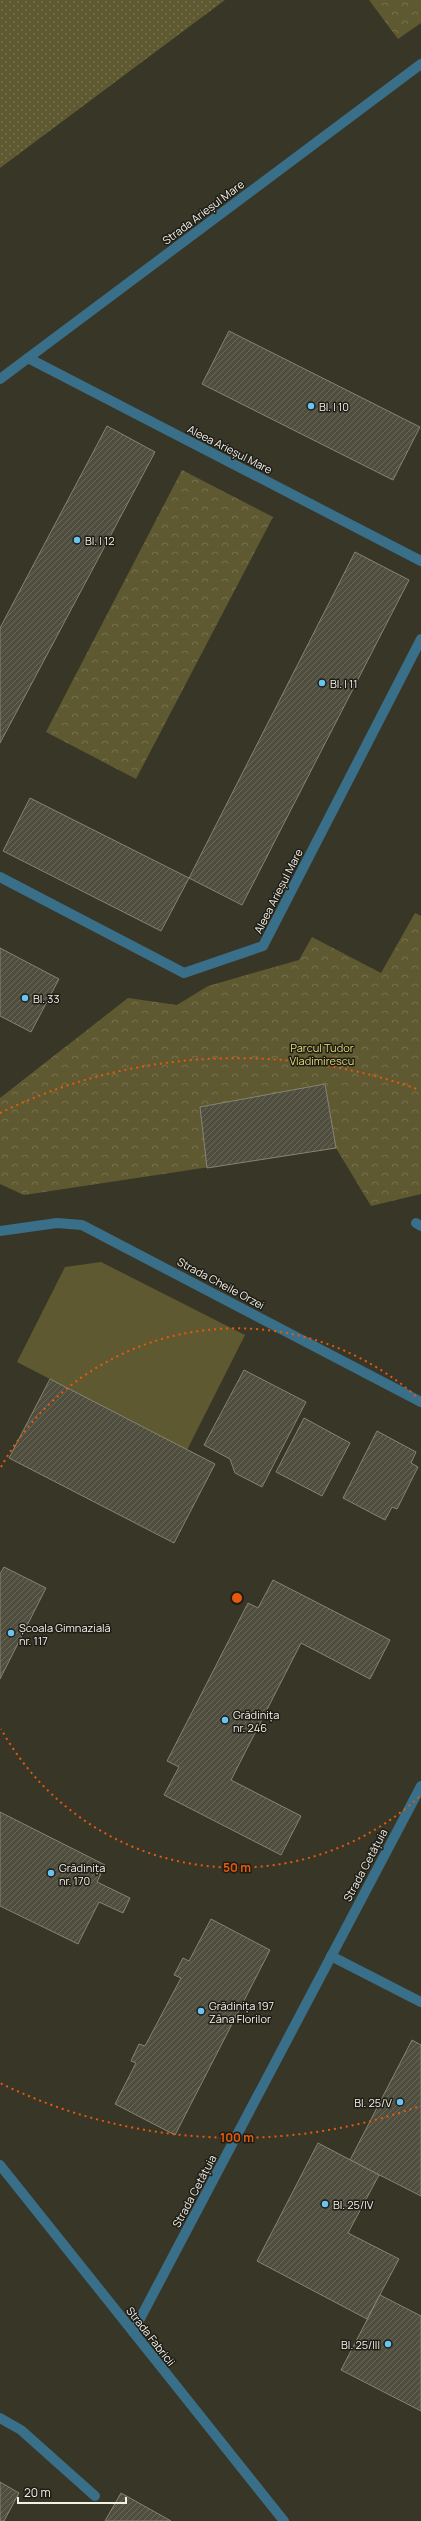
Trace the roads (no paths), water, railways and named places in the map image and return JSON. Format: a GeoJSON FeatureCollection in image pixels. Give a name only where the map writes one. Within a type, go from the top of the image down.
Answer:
{"type":"FeatureCollection","features":[{"type":"Feature","properties":{"kind":"street","name":"Strada Arieșul Mare"},"geometry":{"type":"LineString","coordinates":[[0,379],[421,64]]}},
{"type":"Feature","properties":{"kind":"street","name":"Aleea Arieșul Mare"},"geometry":{"type":"LineString","coordinates":[[28,358],[421,561]]}},
{"type":"Feature","properties":{"kind":"street","name":"Aleea Arieșul Mare"},"geometry":{"type":"LineString","coordinates":[[0,877],[184,973],[263,946],[418,654],[421,639]]}},
{"type":"Feature","properties":{"kind":"street","name":"Strada Cheile Orzei"},"geometry":{"type":"LineString","coordinates":[[0,1231],[57,1223],[82,1224],[421,1402]]}},
{"type":"Feature","properties":{"kind":"street","name":"Strada Cetățuia"},"geometry":{"type":"LineString","coordinates":[[134,2332],[421,1786]]}},
{"type":"Feature","properties":{"kind":"street"},"geometry":{"type":"LineString","coordinates":[[331,1956],[421,2002]]}},
{"type":"Feature","properties":{"kind":"street","name":"Strada Fabricii"},"geometry":{"type":"LineString","coordinates":[[0,2165],[284,2521]]}},
{"type":"Feature","properties":{"kind":"street"},"geometry":{"type":"LineString","coordinates":[[0,2418],[21,2430],[95,2496]]}},
{"type":"Feature","properties":{"kind":"place","name":"Bl. I 10"},"geometry":{"type":"Point","coordinates":[311,406]}},
{"type":"Feature","properties":{"kind":"place","name":"Bl. I 12"},"geometry":{"type":"Point","coordinates":[77,540]}},
{"type":"Feature","properties":{"kind":"place","name":"Bl. I 11"},"geometry":{"type":"Point","coordinates":[322,683]}},
{"type":"Feature","properties":{"kind":"place","name":"Bl. 33"},"geometry":{"type":"Point","coordinates":[25,998]}},
{"type":"Feature","properties":{"kind":"place","name":"Școala Gimnazială nr. 117"},"geometry":{"type":"Point","coordinates":[11,1633]}},
{"type":"Feature","properties":{"kind":"place","name":"Grădinița nr. 246"},"geometry":{"type":"Point","coordinates":[225,1720]}},
{"type":"Feature","properties":{"kind":"place","name":"Grădinița nr. 170"},"geometry":{"type":"Point","coordinates":[51,1873]}},
{"type":"Feature","properties":{"kind":"place","name":"Grădinița 197 Zâna Florilor"},"geometry":{"type":"Point","coordinates":[201,2011]}},
{"type":"Feature","properties":{"kind":"place","name":"Bl. 25/V"},"geometry":{"type":"Point","coordinates":[400,2102]}},
{"type":"Feature","properties":{"kind":"place","name":"Bl. 25/IV"},"geometry":{"type":"Point","coordinates":[325,2204]}},
{"type":"Feature","properties":{"kind":"place","name":"Bl. 25/III"},"geometry":{"type":"Point","coordinates":[388,2344]}},
{"type":"Feature","properties":{"kind":"park label","name":"Parcul Tudor Vladimirescu"},"geometry":{"type":"Point","coordinates":[322,1053]}}]}
